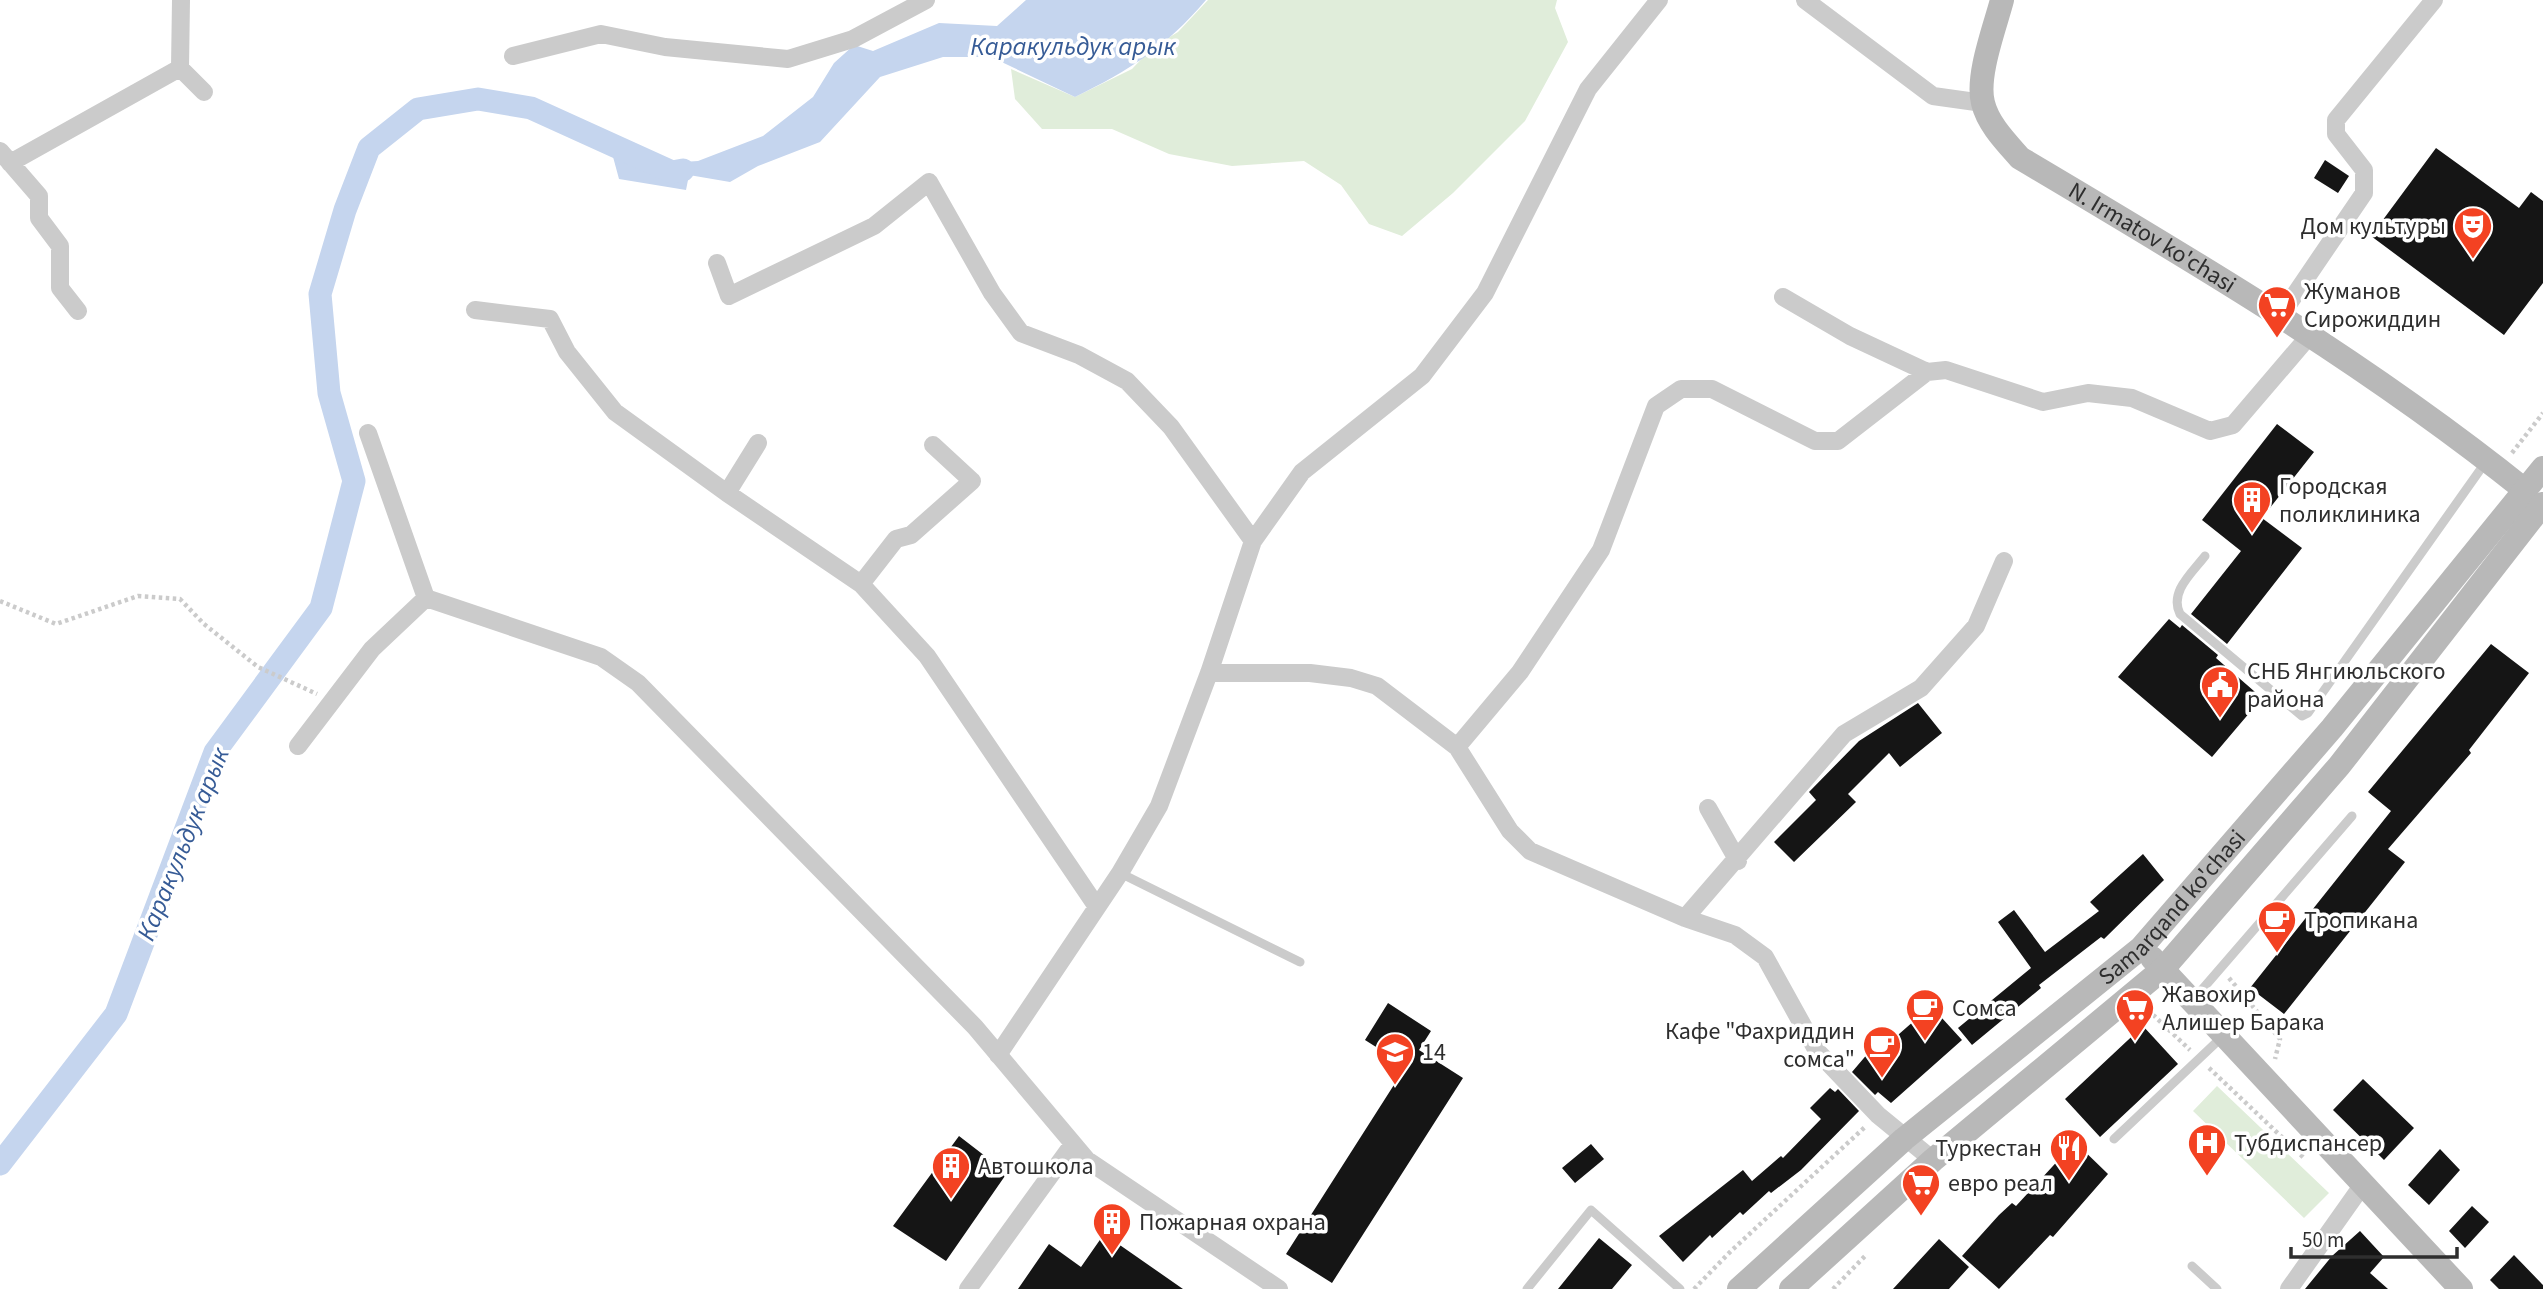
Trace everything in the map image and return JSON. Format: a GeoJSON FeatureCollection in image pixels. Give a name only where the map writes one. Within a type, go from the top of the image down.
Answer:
{"type":"FeatureCollection","features":[{"type":"Feature","properties":{"kind":"main road"},"geometry":{"type":"LineString","coordinates":[[1983,103],[1984,73],[2002,0]]}},
{"type":"Feature","properties":{"kind":"main road","name":"N. Irmatov ko'chasi"},"geometry":{"type":"LineString","coordinates":[[1983,103],[1997,132],[2020,158],[2281,315],[2535,498]]}},
{"type":"Feature","properties":{"kind":"main road","name":"Samarqand ko'chasi"},"geometry":{"type":"LineString","coordinates":[[1791,1289],[1933,1160],[2163,969],[2339,766],[2535,498],[2543,468]]}},
{"type":"Feature","properties":{"kind":"main road","name":"Samarqand ko'chasi"},"geometry":{"type":"LineString","coordinates":[[1739,1289],[1904,1139],[2141,948],[2535,498]]}},
{"type":"Feature","properties":{"kind":"main road"},"geometry":{"type":"LineString","coordinates":[[2141,948],[2461,1289]]}},
{"type":"Feature","properties":{"kind":"street"},"geometry":{"type":"LineString","coordinates":[[181,0],[180,68],[204,92]]}},
{"type":"Feature","properties":{"kind":"street"},"geometry":{"type":"LineString","coordinates":[[513,56],[601,34],[665,47],[788,59],[853,39],[926,0]]}},
{"type":"Feature","properties":{"kind":"street"},"geometry":{"type":"LineString","coordinates":[[998,1055],[1120,873],[1159,806],[1209,673],[1253,541],[1302,471],[1422,376],[1485,293],[1588,89],[1659,0]]}},
{"type":"Feature","properties":{"kind":"street"},"geometry":{"type":"LineString","coordinates":[[1805,0],[1933,96],[1983,103]]}},
{"type":"Feature","properties":{"kind":"street"},"geometry":{"type":"LineString","coordinates":[[2281,315],[2364,193],[2364,170],[2336,135],[2336,120],[2434,0]]}},
{"type":"Feature","properties":{"kind":"street"},"geometry":{"type":"LineString","coordinates":[[78,311],[60,288],[60,246],[39,218],[39,196],[5,157],[180,68]]}},
{"type":"Feature","properties":{"kind":"street"},"geometry":{"type":"LineString","coordinates":[[717,263],[729,296],[874,226],[929,182],[992,293],[1021,333],[1079,355],[1127,381],[1171,427],[1253,541]]}},
{"type":"Feature","properties":{"kind":"street"},"geometry":{"type":"LineString","coordinates":[[1783,297],[1850,336],[1927,372],[1946,370],[2043,402],[2088,393],[2132,398],[2210,431],[2233,425],[2311,335]]}},
{"type":"Feature","properties":{"kind":"street"},"geometry":{"type":"LineString","coordinates":[[475,310],[550,319],[566,352],[615,412],[861,584],[927,656],[1097,907]]}},
{"type":"Feature","properties":{"kind":"street"},"geometry":{"type":"LineString","coordinates":[[1457,747],[1520,672],[1601,550],[1656,406],[1681,389],[1712,389],[1815,441],[1838,441],[1927,372]]}},
{"type":"Feature","properties":{"kind":"street"},"geometry":{"type":"LineString","coordinates":[[368,433],[426,598]]}},
{"type":"Feature","properties":{"kind":"street"},"geometry":{"type":"LineString","coordinates":[[727,492],[758,443]]}},
{"type":"Feature","properties":{"kind":"street"},"geometry":{"type":"LineString","coordinates":[[861,584],[895,539],[911,534],[972,481],[933,445]]}},
{"type":"Feature","properties":{"kind":"street"},"geometry":{"type":"LineString","coordinates":[[1685,918],[1738,860],[1844,734],[1921,688],[1939,668],[1976,626],[2004,561]]}},
{"type":"Feature","properties":{"kind":"street"},"geometry":{"type":"LineString","coordinates":[[298,746],[372,649],[426,598]]}},
{"type":"Feature","properties":{"kind":"street"},"geometry":{"type":"LineString","coordinates":[[426,598],[601,657],[638,683],[975,1027],[1087,1160],[1279,1289]]}},
{"type":"Feature","properties":{"kind":"street"},"geometry":{"type":"LineString","coordinates":[[1209,673],[1310,673],[1351,678],[1377,686],[1457,747],[1510,831],[1530,850],[1685,918],[1735,935],[1765,957],[1816,1051],[1878,1115],[1904,1139],[1933,1160]]}},
{"type":"Feature","properties":{"kind":"street"},"geometry":{"type":"LineString","coordinates":[[1708,808],[1738,860]]}},
{"type":"Feature","properties":{"kind":"street"},"geometry":{"type":"LineString","coordinates":[[968,1289],[1073,1144]]}},
{"type":"Feature","properties":{"kind":"street"},"geometry":{"type":"LineString","coordinates":[[2290,1289],[2364,1183]]}},
{"type":"Feature","properties":{"kind":"lane"},"geometry":{"type":"LineString","coordinates":[[2206,556],[2177,593],[2175,604],[2180,614],[2302,716],[2308,713],[2492,466]]}},
{"type":"Feature","properties":{"kind":"lane"},"geometry":{"type":"LineString","coordinates":[[2192,1002],[2352,816]]}},
{"type":"Feature","properties":{"kind":"lane"},"geometry":{"type":"LineString","coordinates":[[1120,873],[1300,962]]}},
{"type":"Feature","properties":{"kind":"lane"},"geometry":{"type":"LineString","coordinates":[[2114,1139],[2224,1035]]}},
{"type":"Feature","properties":{"kind":"lane"},"geometry":{"type":"LineString","coordinates":[[1527,1289],[1591,1210],[1680,1289]]}},
{"type":"Feature","properties":{"kind":"lane"},"geometry":{"type":"LineString","coordinates":[[2192,1266],[2217,1289]]}},
{"type":"Feature","properties":{"kind":"path"},"geometry":{"type":"LineString","coordinates":[[2492,466],[2543,413]]}},
{"type":"Feature","properties":{"kind":"path"},"geometry":{"type":"LineString","coordinates":[[0,601],[56,624],[79,619],[138,596],[180,599],[204,624],[258,667],[318,694]]}},
{"type":"Feature","properties":{"kind":"path"},"geometry":{"type":"LineString","coordinates":[[2222,970],[2280,1039]]}},
{"type":"Feature","properties":{"kind":"path"},"geometry":{"type":"LineString","coordinates":[[2133,994],[2310,1164]]}},
{"type":"Feature","properties":{"kind":"path"},"geometry":{"type":"LineString","coordinates":[[1694,1289],[1731,1251],[1878,1115]]}},
{"type":"Feature","properties":{"kind":"green space"},"geometry":{"type":"Polygon","coordinates":[[[1208,0],[1557,0],[1555,8],[1568,42],[1525,121],[1453,193],[1402,236],[1369,224],[1341,185],[1304,161],[1232,166],[1169,154],[1112,129],[1042,129],[1015,99],[1011,69],[1075,97],[1132,69],[1153,47],[1178,32],[1208,0]]]}},
{"type":"Feature","properties":{"kind":"green space"},"geometry":{"type":"Polygon","coordinates":[[[2217,1086],[2329,1193],[2304,1218],[2193,1111],[2217,1086]]]}},
{"type":"Feature","properties":{"kind":"water","name":"Каракульдук арык"},"geometry":{"type":"Polygon","coordinates":[[[1026,0],[1206,0],[1161,45],[1113,77],[1075,97],[991,57],[943,57],[880,77],[820,142],[758,166],[730,182],[689,175],[686,190],[619,179],[609,142],[652,164],[698,161],[763,136],[813,97],[834,63],[854,45],[873,51],[939,23],[997,26],[1026,0]]]}},
{"type":"Feature","properties":{"kind":"building","name":"Дом культуры"},"geometry":{"type":"Polygon","coordinates":[[[2436,148],[2519,208],[2531,192],[2543,201],[2543,283],[2504,335],[2371,236],[2436,148]]]}},
{"type":"Feature","properties":{"kind":"building"},"geometry":{"type":"Polygon","coordinates":[[[2325,160],[2349,176],[2338,193],[2314,178],[2325,160]]]}},
{"type":"Feature","properties":{"kind":"building","name":"Городская поликлиника"},"geometry":{"type":"Polygon","coordinates":[[[2277,424],[2314,452],[2262,518],[2302,548],[2227,644],[2191,614],[2241,551],[2202,520],[2277,424]]]}},
{"type":"Feature","properties":{"kind":"building"},"geometry":{"type":"Polygon","coordinates":[[[2169,619],[2180,628],[2182,625],[2218,655],[2216,658],[2262,698],[2212,757],[2118,677],[2169,619]]]}},
{"type":"Feature","properties":{"kind":"building"},"geometry":{"type":"Polygon","coordinates":[[[2491,644],[2529,673],[2469,750],[2471,753],[2388,849],[2405,862],[2284,1014],[2250,988],[2391,811],[2368,792],[2491,644]]]}},
{"type":"Feature","properties":{"kind":"building"},"geometry":{"type":"Polygon","coordinates":[[[1918,703],[1942,733],[1900,767],[1889,753],[1848,794],[1856,802],[1794,862],[1774,842],[1816,800],[1809,792],[1859,741],[1918,703]]]}},
{"type":"Feature","properties":{"kind":"building"},"geometry":{"type":"Polygon","coordinates":[[[2143,854],[2164,880],[2104,939],[2101,937],[2039,985],[2041,988],[1972,1045],[1958,1028],[2031,968],[1998,922],[2014,910],[2045,952],[2099,911],[2090,902],[2143,854]]]}},
{"type":"Feature","properties":{"kind":"building"},"geometry":{"type":"Polygon","coordinates":[[[1388,1003],[1431,1031],[1419,1050],[1463,1078],[1332,1283],[1286,1254],[1406,1066],[1365,1040],[1388,1003]]]}},
{"type":"Feature","properties":{"kind":"building"},"geometry":{"type":"Polygon","coordinates":[[[1931,1006],[1962,1040],[1891,1103],[1878,1092],[1875,1095],[1852,1072],[1869,1052],[1874,1056],[1931,1006]]]}},
{"type":"Feature","properties":{"kind":"building"},"geometry":{"type":"Polygon","coordinates":[[[2143,1026],[2178,1064],[2100,1137],[2065,1099],[2143,1026]]]}},
{"type":"Feature","properties":{"kind":"building"},"geometry":{"type":"Polygon","coordinates":[[[2363,1079],[2414,1128],[2384,1160],[2333,1110],[2363,1079]]]}},
{"type":"Feature","properties":{"kind":"building"},"geometry":{"type":"Polygon","coordinates":[[[1830,1088],[1835,1092],[1838,1089],[1859,1111],[1801,1170],[1771,1193],[1769,1191],[1743,1215],[1740,1212],[1712,1238],[1710,1235],[1683,1262],[1659,1236],[1743,1170],[1752,1181],[1781,1156],[1783,1158],[1821,1119],[1810,1108],[1830,1088]]]}},
{"type":"Feature","properties":{"kind":"building","name":"Автошкола"},"geometry":{"type":"Polygon","coordinates":[[[959,1136],[1007,1173],[946,1261],[893,1226],[959,1136]]]}},
{"type":"Feature","properties":{"kind":"building"},"geometry":{"type":"Polygon","coordinates":[[[2075,1142],[2108,1174],[2053,1237],[2050,1235],[1999,1289],[1962,1256],[1999,1215],[2012,1203],[2016,1206],[2075,1142]]]}},
{"type":"Feature","properties":{"kind":"building"},"geometry":{"type":"Polygon","coordinates":[[[1591,1144],[1604,1159],[1575,1183],[1562,1168],[1591,1144]]]}},
{"type":"Feature","properties":{"kind":"building"},"geometry":{"type":"Polygon","coordinates":[[[2440,1149],[2460,1170],[2429,1205],[2408,1185],[2440,1149]]]}},
{"type":"Feature","properties":{"kind":"building"},"geometry":{"type":"Polygon","coordinates":[[[2472,1206],[2489,1222],[2465,1248],[2449,1231],[2472,1206]]]}},
{"type":"Feature","properties":{"kind":"building"},"geometry":{"type":"Polygon","coordinates":[[[2360,1231],[2384,1257],[2370,1273],[2388,1289],[2305,1289],[2332,1256],[2360,1231]]]}},
{"type":"Feature","properties":{"kind":"building","name":"Пожарная охрана"},"geometry":{"type":"Polygon","coordinates":[[[1104,1234],[1183,1289],[1018,1289],[1049,1244],[1081,1267],[1104,1234]]]}},
{"type":"Feature","properties":{"kind":"building"},"geometry":{"type":"Polygon","coordinates":[[[1599,1238],[1632,1265],[1612,1289],[1558,1289],[1599,1238]]]}},
{"type":"Feature","properties":{"kind":"building"},"geometry":{"type":"Polygon","coordinates":[[[1939,1239],[1969,1267],[1949,1289],[1893,1289],[1939,1239]]]}},
{"type":"Feature","properties":{"kind":"building"},"geometry":{"type":"Polygon","coordinates":[[[2514,1255],[2543,1285],[2543,1289],[2499,1289],[2490,1280],[2514,1255]]]}},
{"type":"Feature","properties":{"kind":"waterway","name":"Каракульдук арык"},"geometry":{"type":"LineString","coordinates":[[0,1164],[116,1014],[215,752],[321,608],[354,481],[329,393],[320,294],[345,210],[369,148],[418,109],[478,99],[531,108],[672,172],[683,170]]}},
{"type":"Feature","properties":{"kind":"place","name":"Дом культуры"},"geometry":{"type":"Point","coordinates":[2473,260]}},
{"type":"Feature","properties":{"kind":"place","name":"Жуманов Сирожиддин"},"geometry":{"type":"Point","coordinates":[2277,339]}},
{"type":"Feature","properties":{"kind":"place","name":"Городская поликлиника"},"geometry":{"type":"Point","coordinates":[2252,534]}},
{"type":"Feature","properties":{"kind":"place","name":"СНБ Янгиюльского района"},"geometry":{"type":"Point","coordinates":[2220,719]}},
{"type":"Feature","properties":{"kind":"place","name":"Тропикана"},"geometry":{"type":"Point","coordinates":[2277,954]}},
{"type":"Feature","properties":{"kind":"place","name":"Сомса"},"geometry":{"type":"Point","coordinates":[1925,1042]}},
{"type":"Feature","properties":{"kind":"place","name":"Жавохир Алишер Барака"},"geometry":{"type":"Point","coordinates":[2135,1042]}},
{"type":"Feature","properties":{"kind":"place","name":"Кафе \"Фахриддин сомса\""},"geometry":{"type":"Point","coordinates":[1882,1079]}},
{"type":"Feature","properties":{"kind":"place","name":"14"},"geometry":{"type":"Point","coordinates":[1395,1086]}},
{"type":"Feature","properties":{"kind":"place","name":"Тубдиспансер"},"geometry":{"type":"Point","coordinates":[2207,1177]}},
{"type":"Feature","properties":{"kind":"place","name":"Туркестан"},"geometry":{"type":"Point","coordinates":[2069,1182]}},
{"type":"Feature","properties":{"kind":"place","name":"Автошкола"},"geometry":{"type":"Point","coordinates":[951,1200]}},
{"type":"Feature","properties":{"kind":"place","name":"евро реал"},"geometry":{"type":"Point","coordinates":[1921,1217]}},
{"type":"Feature","properties":{"kind":"place","name":"Пожарная охрана"},"geometry":{"type":"Point","coordinates":[1112,1256]}}]}
